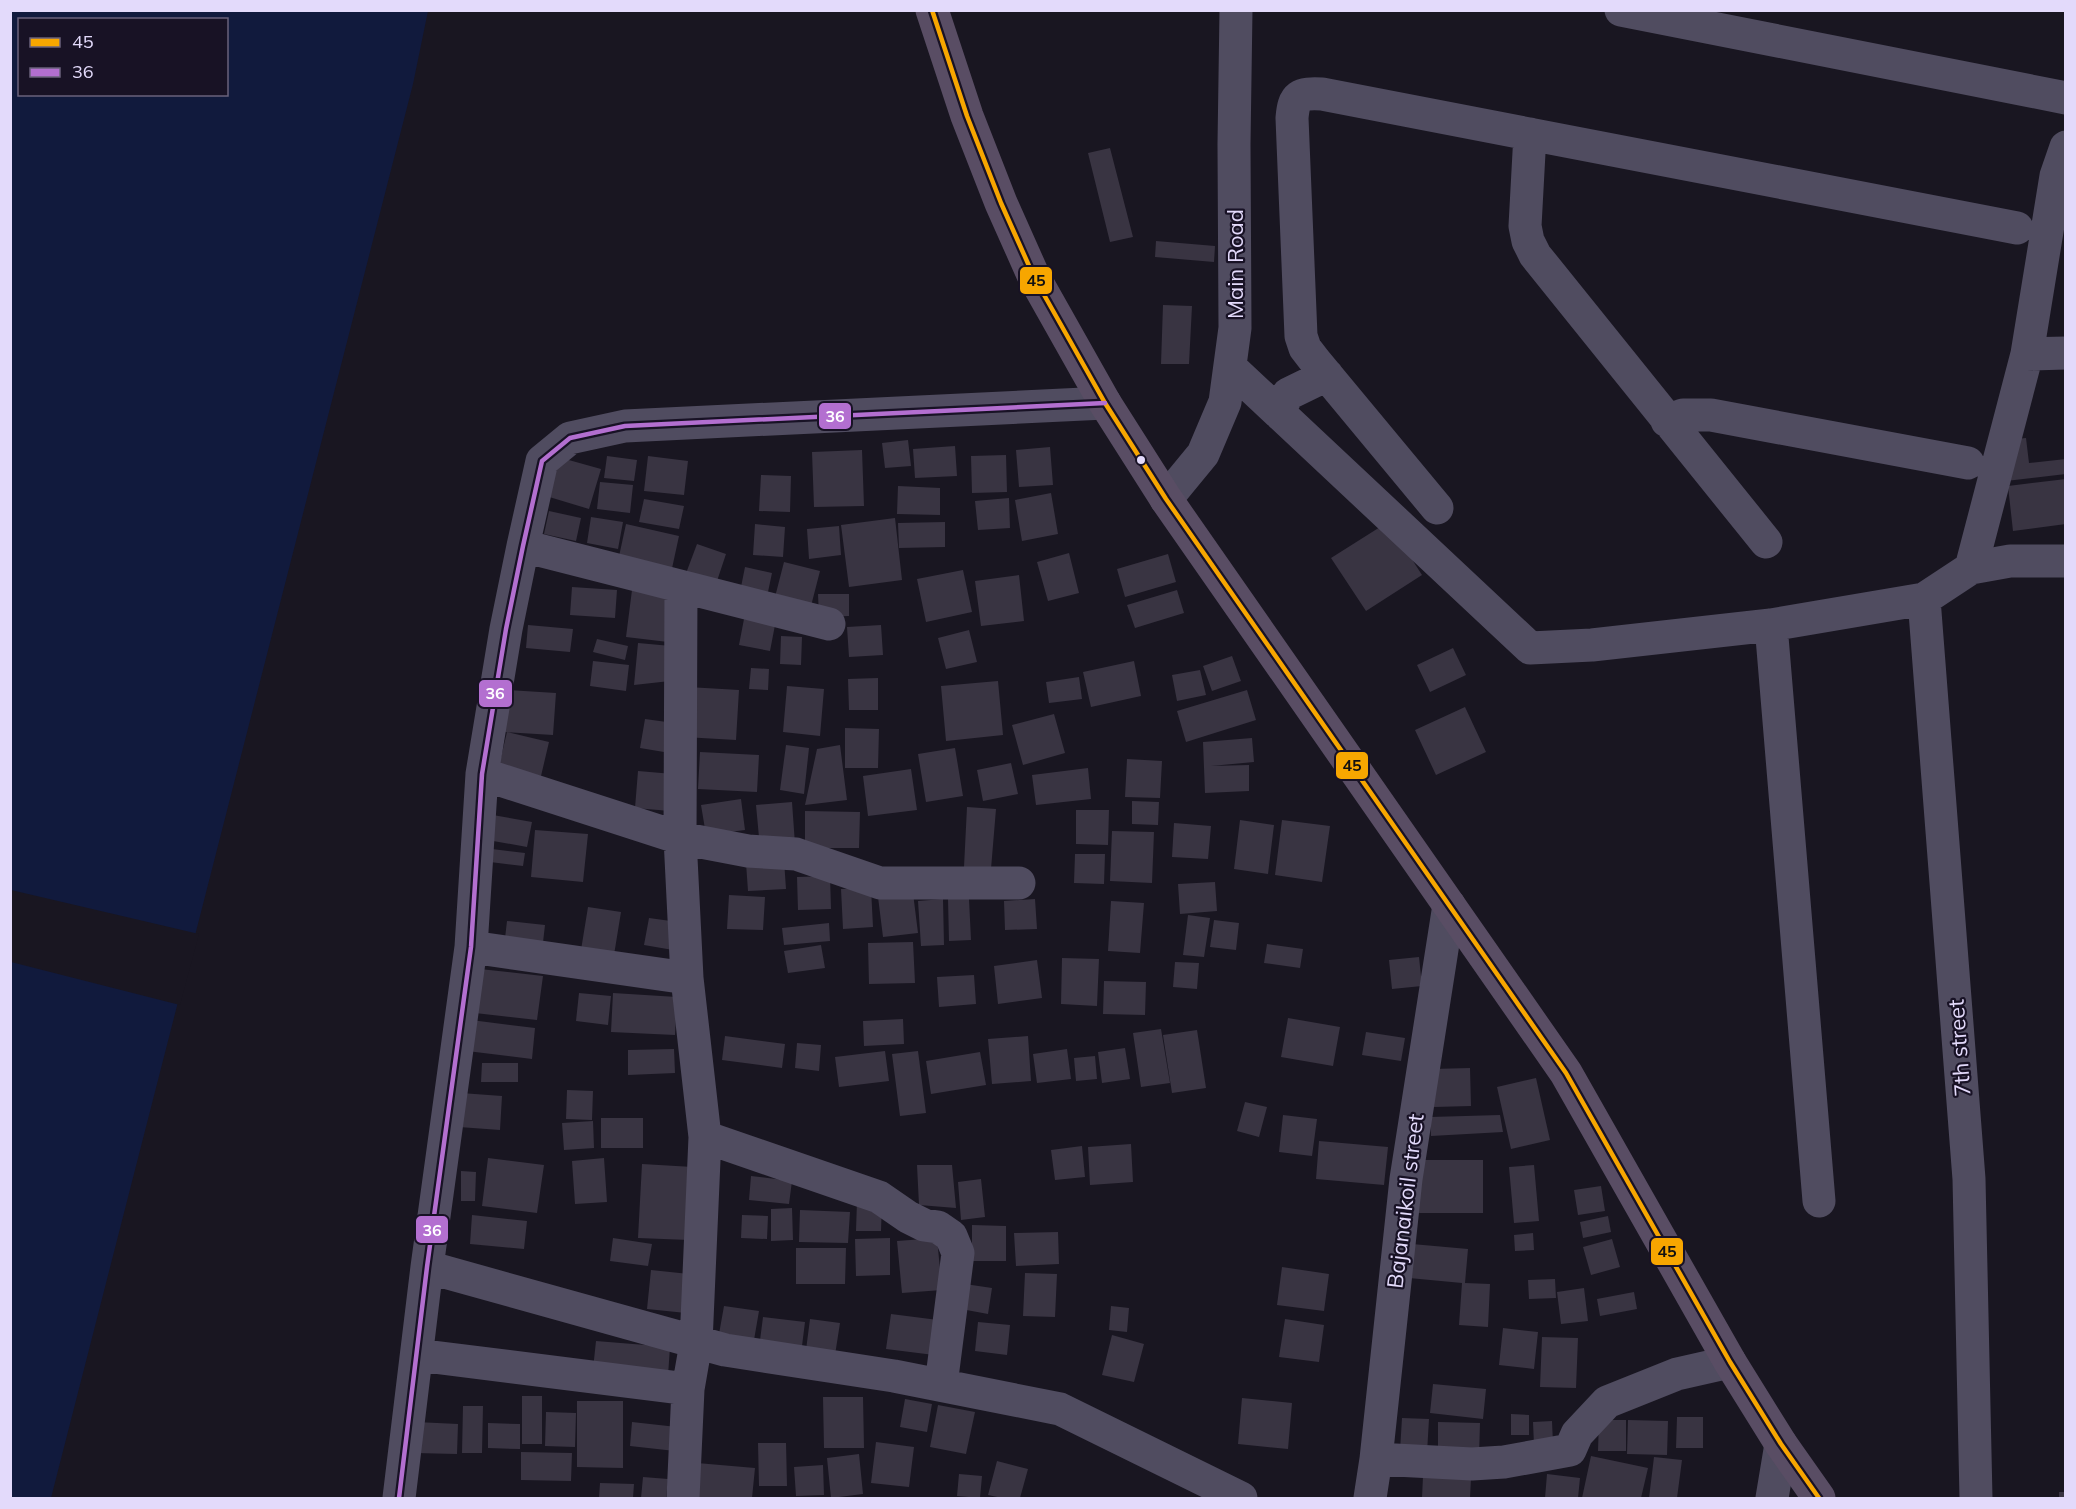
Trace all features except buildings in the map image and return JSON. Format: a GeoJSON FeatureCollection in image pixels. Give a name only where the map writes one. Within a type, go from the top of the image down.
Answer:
{"type":"FeatureCollection","features":[{"type":"Feature","properties":{"kind":"main road"},"geometry":{"type":"LineString","coordinates":[[932,10],[967,116],[1001,203],[1034,277],[1067,339],[1166,499],[1566,1073],[1730,1362],[1781,1444],[1819,1498]]}},
{"type":"Feature","properties":{"kind":"street","name":"Main Road"},"geometry":{"type":"LineString","coordinates":[[1166,499],[1203,454],[1225,402],[1235,328],[1236,10]]}},
{"type":"Feature","properties":{"kind":"street"},"geometry":{"type":"LineString","coordinates":[[1621,10],[2066,98]]}},
{"type":"Feature","properties":{"kind":"street"},"geometry":{"type":"LineString","coordinates":[[1437,508],[1305,348],[1299,322],[1292,118],[1293,104],[1297,97],[1307,93],[1322,94],[2017,228]]}},
{"type":"Feature","properties":{"kind":"street"},"geometry":{"type":"LineString","coordinates":[[1530,134],[1526,226],[1528,241],[1535,255],[1766,542]]}},
{"type":"Feature","properties":{"kind":"street"},"geometry":{"type":"LineString","coordinates":[[1971,568],[2027,354],[2062,166]]}},
{"type":"Feature","properties":{"kind":"street"},"geometry":{"type":"LineString","coordinates":[[2027,354],[2066,353]]}},
{"type":"Feature","properties":{"kind":"street"},"geometry":{"type":"LineString","coordinates":[[1230,367],[1530,648],[1592,645],[1771,625],[1924,599],[1971,568],[2010,561],[2066,561]]}},
{"type":"Feature","properties":{"kind":"street"},"geometry":{"type":"LineString","coordinates":[[1278,412],[1288,394],[1327,375]]}},
{"type":"Feature","properties":{"kind":"street"},"geometry":{"type":"LineString","coordinates":[[399,1498],[471,947],[482,774],[506,629],[542,461],[570,438],[626,426],[1106,404]]}},
{"type":"Feature","properties":{"kind":"street"},"geometry":{"type":"LineString","coordinates":[[1667,421],[1683,415],[1711,415],[1968,463]]}},
{"type":"Feature","properties":{"kind":"street"},"geometry":{"type":"LineString","coordinates":[[523,546],[829,624]]}},
{"type":"Feature","properties":{"kind":"street"},"geometry":{"type":"LineString","coordinates":[[681,587],[680,838],[687,978],[705,1137],[696,1343],[688,1389],[683,1498]]}},
{"type":"Feature","properties":{"kind":"street","name":"7th street"},"geometry":{"type":"LineString","coordinates":[[1924,599],[1969,1179],[1976,1498]]}},
{"type":"Feature","properties":{"kind":"street"},"geometry":{"type":"LineString","coordinates":[[1771,625],[1819,1201]]}},
{"type":"Feature","properties":{"kind":"street"},"geometry":{"type":"LineString","coordinates":[[482,774],[680,838],[748,851],[796,854],[880,883],[1019,884]]}},
{"type":"Feature","properties":{"kind":"street","name":"Bajanaikoil street"},"geometry":{"type":"LineString","coordinates":[[1370,1498],[1406,1179],[1449,905]]}},
{"type":"Feature","properties":{"kind":"street"},"geometry":{"type":"LineString","coordinates":[[471,947],[687,978]]}},
{"type":"Feature","properties":{"kind":"street"},"geometry":{"type":"LineString","coordinates":[[705,1137],[879,1197],[908,1217],[924,1225],[938,1227],[951,1236],[958,1253],[941,1385]]}},
{"type":"Feature","properties":{"kind":"street"},"geometry":{"type":"LineString","coordinates":[[428,1267],[725,1350],[941,1385],[1059,1409],[1241,1498]]}},
{"type":"Feature","properties":{"kind":"street"},"geometry":{"type":"LineString","coordinates":[[417,1355],[688,1389]]}},
{"type":"Feature","properties":{"kind":"street"},"geometry":{"type":"LineString","coordinates":[[1376,1459],[1483,1464],[1570,1450],[1577,1434],[1607,1402],[1677,1374],[1730,1362]]}},
{"type":"Feature","properties":{"kind":"street"},"geometry":{"type":"LineString","coordinates":[[1772,1498],[1781,1444]]}},
{"type":"Feature","properties":{"kind":"water"},"geometry":{"type":"Polygon","coordinates":[[[10,11],[428,11],[413,84],[51,1498],[10,1498],[10,11]]]}},
{"type":"Feature","properties":{"kind":"pier"},"geometry":{"type":"Polygon","coordinates":[[[11,890],[199,934],[180,1005],[11,962],[11,890]]]}},
{"type":"Feature","properties":{"kind":"transit line","name":"45"},"geometry":{"type":"LineString","coordinates":[[932,10],[967,116],[1001,203],[1034,277],[1105,403],[1166,499],[1566,1073],[1730,1362],[1781,1444],[1819,1498]]}},
{"type":"Feature","properties":{"kind":"transit line","name":"36"},"geometry":{"type":"LineString","coordinates":[[399,1498],[427,1267],[471,947],[482,774],[506,629],[542,461],[570,438],[625,426],[1105,403]]}}]}
